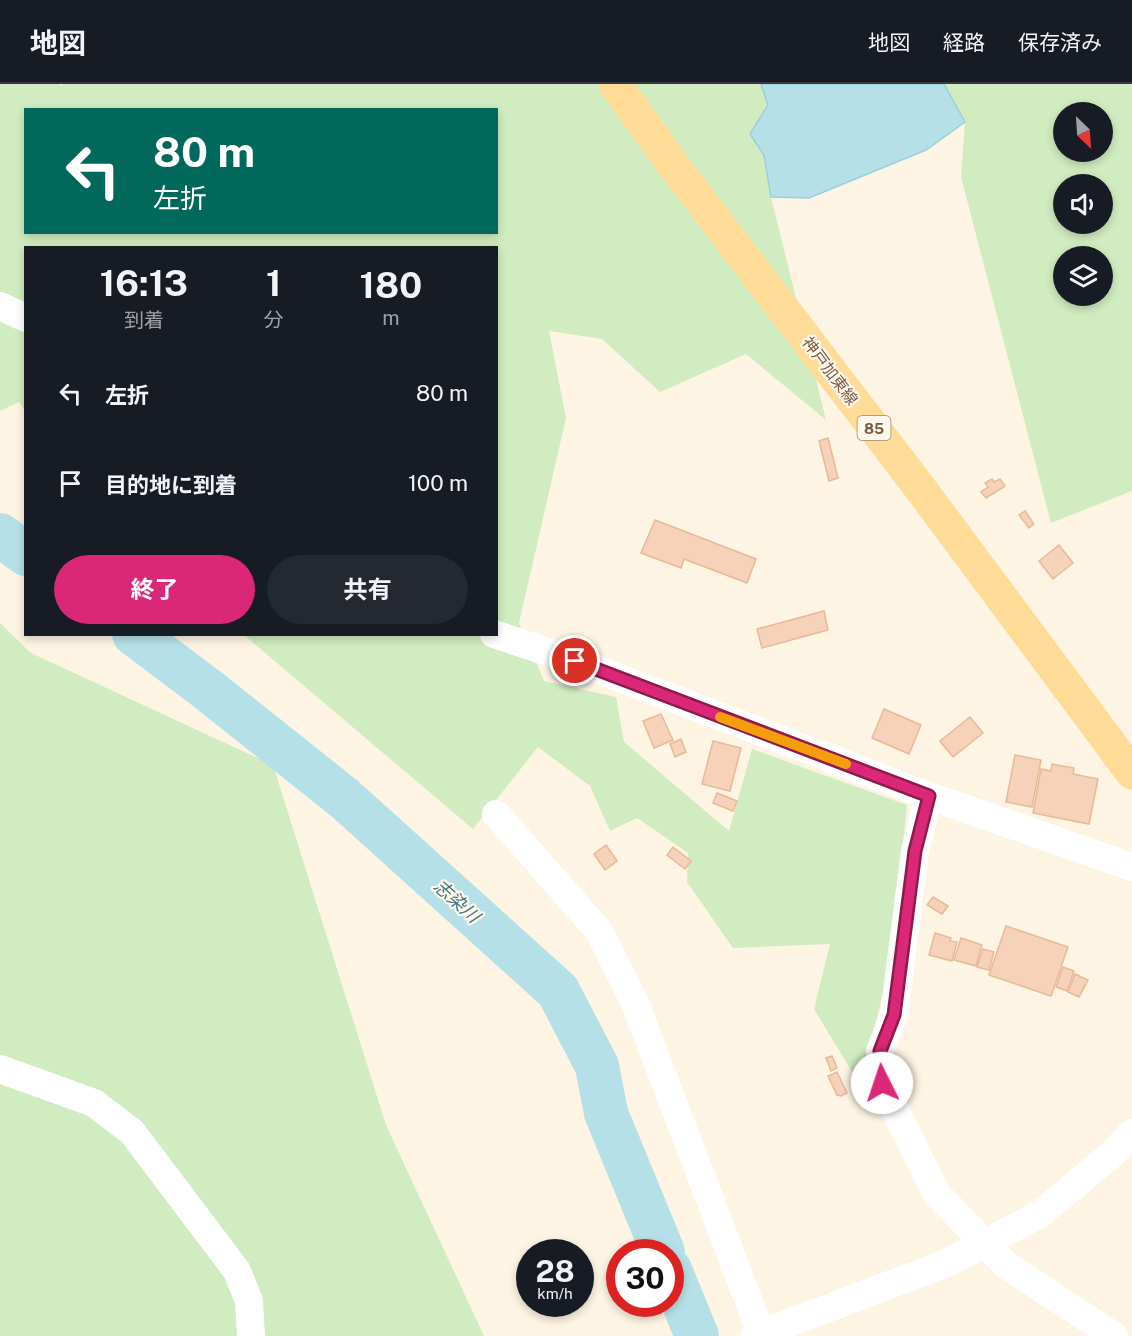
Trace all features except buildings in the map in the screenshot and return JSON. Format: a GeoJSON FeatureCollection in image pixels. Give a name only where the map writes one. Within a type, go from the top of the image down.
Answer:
{"type":"FeatureCollection","features":[{"type":"Feature","properties":{"kind":"main road","name":"神戸加東線"},"geometry":{"type":"LineString","coordinates":[[615,84],[674,166],[920,488],[1132,773]]}},
{"type":"Feature","properties":{"kind":"street"},"geometry":{"type":"LineString","coordinates":[[0,306],[24,317]]}},
{"type":"Feature","properties":{"kind":"street"},"geometry":{"type":"LineString","coordinates":[[498,635],[575,661],[929,796],[1132,867]]}},
{"type":"Feature","properties":{"kind":"street"},"geometry":{"type":"LineString","coordinates":[[929,796],[915,851],[894,1015],[880,1051],[882,1083],[936,1193],[1006,1264],[1113,1336]]}},
{"type":"Feature","properties":{"kind":"street"},"geometry":{"type":"LineString","coordinates":[[496,814],[599,931],[635,1003],[762,1336]]}},
{"type":"Feature","properties":{"kind":"street"},"geometry":{"type":"LineString","coordinates":[[0,1069],[94,1103],[132,1132],[237,1271],[249,1301],[251,1336]]}},
{"type":"Feature","properties":{"kind":"street"},"geometry":{"type":"LineString","coordinates":[[755,1336],[947,1263],[1040,1214],[1111,1155],[1132,1133]]}},
{"type":"Feature","properties":{"kind":"green space"},"geometry":{"type":"Polygon","coordinates":[[[0,84],[59,84],[61,86],[63,84],[761,84],[768,105],[750,134],[764,155],[771,197],[826,420],[746,354],[660,392],[602,339],[549,331],[566,418],[519,623],[544,681],[616,697],[624,742],[729,831],[752,749],[907,805],[891,961],[860,1085],[814,1009],[830,944],[733,948],[687,882],[688,853],[637,818],[610,831],[590,786],[538,747],[473,829],[245,636],[498,636],[498,246],[24,246],[24,410],[19,402],[0,411],[0,84]]]}},
{"type":"Feature","properties":{"kind":"green space"},"geometry":{"type":"Polygon","coordinates":[[[944,84],[1132,84],[1132,491],[1051,523],[961,177],[965,122],[944,84]]]}},
{"type":"Feature","properties":{"kind":"green space"},"geometry":{"type":"Polygon","coordinates":[[[0,623],[31,653],[273,765],[386,1125],[484,1336],[0,1336],[0,623]]]}},
{"type":"Feature","properties":{"kind":"water"},"geometry":{"type":"Polygon","coordinates":[[[761,84],[944,84],[965,122],[926,150],[809,198],[771,197],[764,155],[750,134],[768,105],[761,84]]]}},
{"type":"Feature","properties":{"kind":"waterway","name":"志染川"},"geometry":{"type":"LineString","coordinates":[[0,535],[24,553]]}},
{"type":"Feature","properties":{"kind":"waterway","name":"志染川"},"geometry":{"type":"LineString","coordinates":[[137,636],[344,798],[558,991],[597,1066],[606,1113],[658,1239]]}},
{"type":"Feature","properties":{"kind":"waterway","name":"志染川"},"geometry":{"type":"LineString","coordinates":[[684,1304],[697,1336]]}},
{"type":"Feature","properties":{"kind":"slow traffic"},"geometry":{"type":"LineString","coordinates":[[720,717],[846,764]]}},
{"type":"Feature","properties":{"kind":"route"},"geometry":{"type":"LineString","coordinates":[[575,661],[929,796],[915,851],[894,1015],[880,1051],[882,1083]]}}]}
